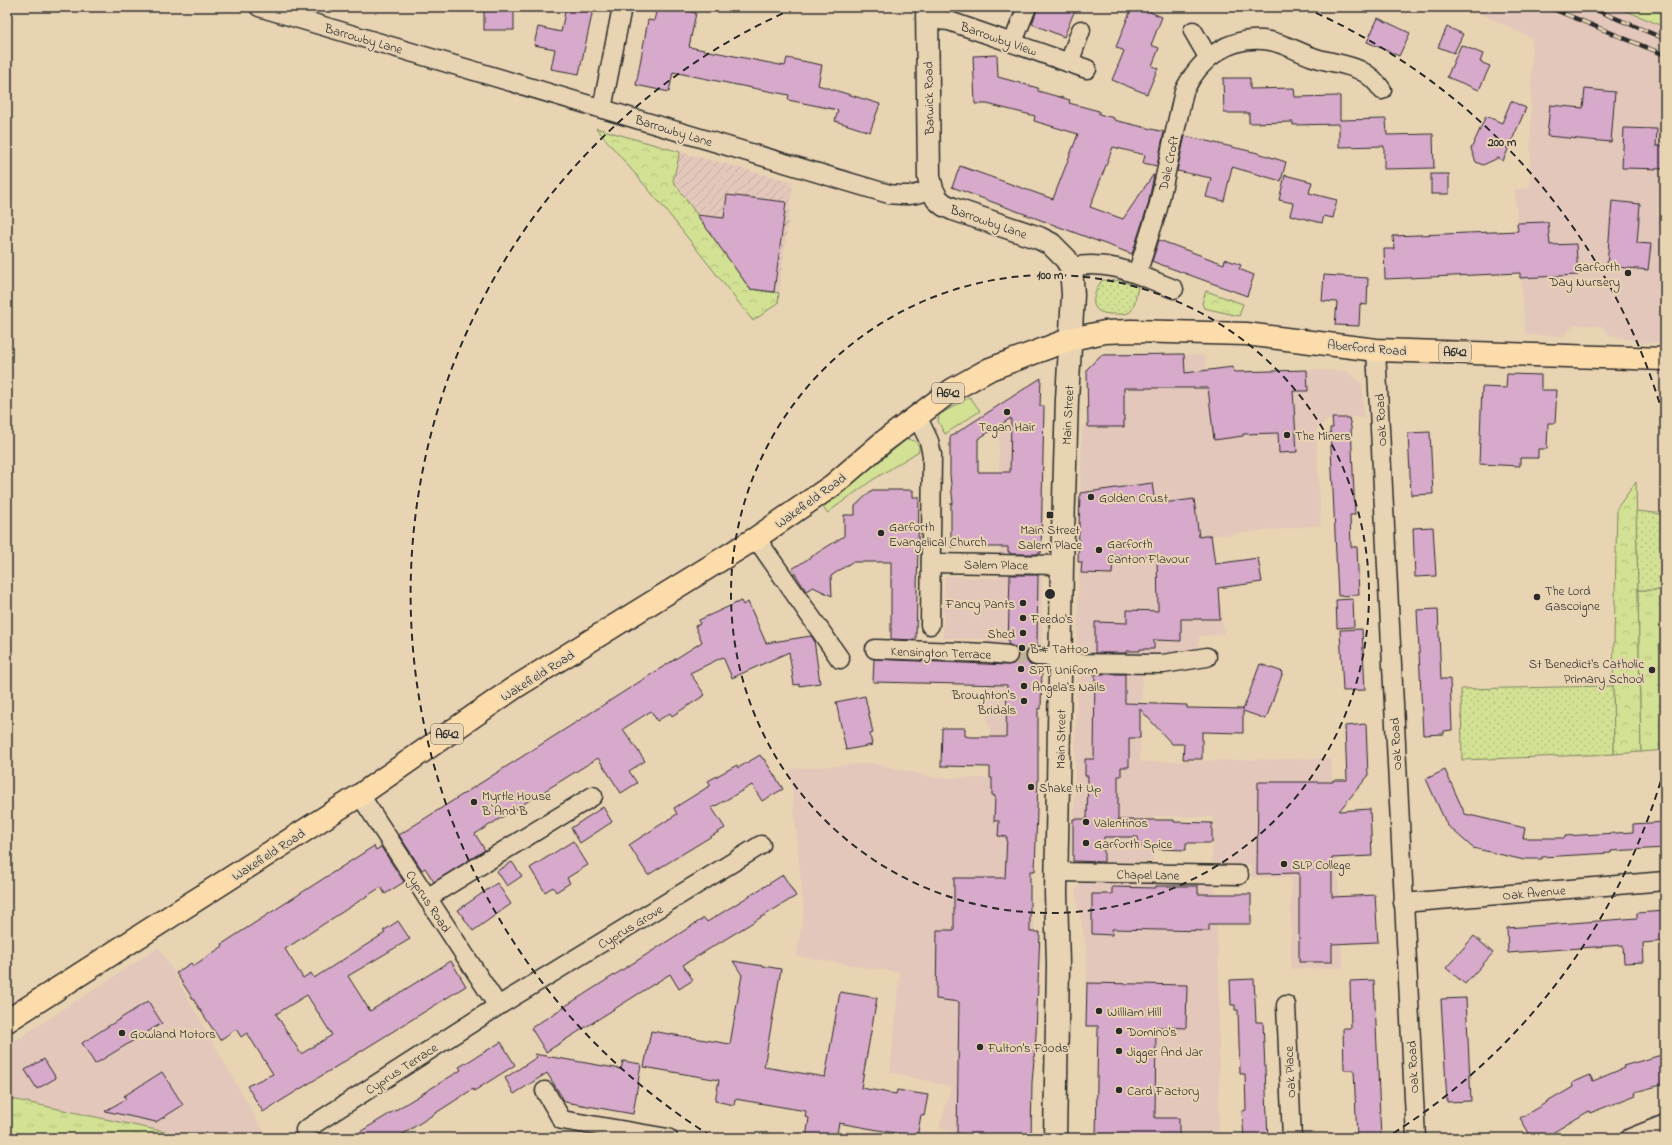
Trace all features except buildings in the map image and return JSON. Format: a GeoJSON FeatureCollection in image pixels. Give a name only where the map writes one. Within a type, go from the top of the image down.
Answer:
{"type":"FeatureCollection","features":[{"type":"Feature","properties":{"kind":"main road","name":"Barwick Road"},"geometry":{"type":"LineString","coordinates":[[927,13],[929,177],[932,189]]}},
{"type":"Feature","properties":{"kind":"main road","name":"Barrowby Lane"},"geometry":{"type":"LineString","coordinates":[[932,189],[937,199],[953,209],[1039,238],[1051,244],[1059,251],[1071,267]]}},
{"type":"Feature","properties":{"kind":"main road"},"geometry":{"type":"LineString","coordinates":[[1071,267],[1073,295],[1071,339]]}},
{"type":"Feature","properties":{"kind":"main road","name":"Aberford Road"},"geometry":{"type":"LineString","coordinates":[[1071,339],[1105,332],[1208,332],[1246,334],[1376,350],[1665,359]]}},
{"type":"Feature","properties":{"kind":"main road","name":"Wakefield Road"},"geometry":{"type":"LineString","coordinates":[[7,1021],[360,795],[514,688],[756,538],[833,485],[883,442],[952,390],[990,368],[1071,339]]}},
{"type":"Feature","properties":{"kind":"main road","name":"Main Street"},"geometry":{"type":"LineString","coordinates":[[1055,1138],[1058,964],[1057,872],[1062,660],[1062,565],[1071,339]]}},
{"type":"Feature","properties":{"kind":"street","name":"Barrowby Lane"},"geometry":{"type":"LineString","coordinates":[[260,7],[889,194],[907,196],[919,195],[932,189]]}},
{"type":"Feature","properties":{"kind":"street"},"geometry":{"type":"LineString","coordinates":[[602,109],[622,7]]}},
{"type":"Feature","properties":{"kind":"street"},"geometry":{"type":"LineString","coordinates":[[1013,42],[1027,7]]}},
{"type":"Feature","properties":{"kind":"street","name":"Barrowby View"},"geometry":{"type":"LineString","coordinates":[[927,13],[1013,42],[1087,70]]}},
{"type":"Feature","properties":{"kind":"street"},"geometry":{"type":"LineString","coordinates":[[1069,63],[1081,30]]}},
{"type":"Feature","properties":{"kind":"street"},"geometry":{"type":"LineString","coordinates":[[1193,31],[1208,57]]}},
{"type":"Feature","properties":{"kind":"street","name":"Dale Croft"},"geometry":{"type":"LineString","coordinates":[[1137,274],[1158,208],[1184,91],[1190,78],[1208,57],[1222,48],[1237,43],[1252,40],[1268,41],[1284,45],[1313,57],[1355,67],[1376,80],[1382,90]]}},
{"type":"Feature","properties":{"kind":"street"},"geometry":{"type":"LineString","coordinates":[[1071,267],[1085,264],[1101,264],[1116,267],[1174,288]]}},
{"type":"Feature","properties":{"kind":"street","name":"Oak Road"},"geometry":{"type":"LineString","coordinates":[[1376,350],[1416,1138]]}},
{"type":"Feature","properties":{"kind":"street"},"geometry":{"type":"LineString","coordinates":[[917,416],[929,441],[932,455],[930,625]]}},
{"type":"Feature","properties":{"kind":"street"},"geometry":{"type":"LineString","coordinates":[[756,538],[840,659]]}},
{"type":"Feature","properties":{"kind":"street","name":"Salem Place"},"geometry":{"type":"LineString","coordinates":[[931,563],[1062,565]]}},
{"type":"Feature","properties":{"kind":"street","name":"Kensington Terrace"},"geometry":{"type":"LineString","coordinates":[[875,649],[988,653],[1008,656]]}},
{"type":"Feature","properties":{"kind":"street"},"geometry":{"type":"LineString","coordinates":[[1036,656],[1062,660],[1163,664],[1207,657]]}},
{"type":"Feature","properties":{"kind":"street","name":"Cyprus Road"},"geometry":{"type":"LineString","coordinates":[[360,795],[498,1006]]}},
{"type":"Feature","properties":{"kind":"street"},"geometry":{"type":"LineString","coordinates":[[427,898],[593,796]]}},
{"type":"Feature","properties":{"kind":"street","name":"Cyprus Grove"},"geometry":{"type":"LineString","coordinates":[[498,1006],[761,845]]}},
{"type":"Feature","properties":{"kind":"street","name":"Chapel Lane"},"geometry":{"type":"LineString","coordinates":[[1057,872],[1239,875]]}},
{"type":"Feature","properties":{"kind":"street","name":"Oak Avenue"},"geometry":{"type":"LineString","coordinates":[[1403,903],[1665,881]]}},
{"type":"Feature","properties":{"kind":"street","name":"Oak Place"},"geometry":{"type":"LineString","coordinates":[[1286,1005],[1292,1138]]}},
{"type":"Feature","properties":{"kind":"street","name":"Cyprus Terrace"},"geometry":{"type":"LineString","coordinates":[[305,1130],[498,1006]]}},
{"type":"Feature","properties":{"kind":"street"},"geometry":{"type":"LineString","coordinates":[[545,1091],[562,1120],[668,1138]]}},
{"type":"Feature","properties":{"kind":"street"},"geometry":{"type":"LineString","coordinates":[[1630,1138],[1665,1124]]}},
{"type":"Feature","properties":{"kind":"shaded area"},"geometry":{"type":"Polygon","coordinates":[[[1465,7],[1617,7],[1665,27],[1665,126],[1657,215],[1665,216],[1665,342],[1644,343],[1609,335],[1602,326],[1574,324],[1563,336],[1525,335],[1515,189],[1530,189],[1532,38],[1465,7]]]}},
{"type":"Feature","properties":{"kind":"shaded area"},"geometry":{"type":"Polygon","coordinates":[[[680,152],[793,182],[779,293],[750,289],[673,180],[680,152]]]}},
{"type":"Feature","properties":{"kind":"shaded area"},"geometry":{"type":"Polygon","coordinates":[[[1106,355],[1205,355],[1206,370],[1233,367],[1234,372],[1307,370],[1346,371],[1362,384],[1364,417],[1330,418],[1316,430],[1321,525],[1212,536],[1224,634],[1199,636],[1198,653],[1192,657],[1085,655],[1077,647],[1082,427],[1088,427],[1087,369],[1106,358],[1106,355]]]}},
{"type":"Feature","properties":{"kind":"shaded area"},"geometry":{"type":"Polygon","coordinates":[[[1034,383],[1041,387],[1042,660],[1041,709],[1039,709],[1035,871],[1030,871],[1030,912],[1036,932],[1040,932],[1036,1035],[1032,1083],[1031,1138],[976,1138],[939,1128],[951,1087],[890,1072],[900,973],[797,956],[804,911],[790,769],[871,763],[936,778],[990,778],[990,725],[987,725],[988,639],[943,638],[945,576],[999,578],[999,424],[1034,383]]]}},
{"type":"Feature","properties":{"kind":"shaded area","name":"SLP College"},"geometry":{"type":"Polygon","coordinates":[[[1084,674],[1142,674],[1140,762],[1331,758],[1343,968],[1291,969],[1291,878],[1251,877],[1251,864],[1212,863],[1213,817],[1154,816],[1153,862],[1073,861],[1077,680],[1084,674]]]}},
{"type":"Feature","properties":{"kind":"shaded area"},"geometry":{"type":"Polygon","coordinates":[[[1082,883],[1215,884],[1219,974],[1219,1138],[1096,1138],[1098,1027],[1086,1026],[1087,952],[1075,890],[1082,883]]]}},
{"type":"Feature","properties":{"kind":"shaded area"},"geometry":{"type":"Polygon","coordinates":[[[159,947],[267,1138],[194,1138],[7,1098],[7,1046],[159,947]]]}},
{"type":"Feature","properties":{"kind":"green space"},"geometry":{"type":"Polygon","coordinates":[[[1617,7],[1665,7],[1665,27],[1617,7]]]}},
{"type":"Feature","properties":{"kind":"green space"},"geometry":{"type":"Polygon","coordinates":[[[596,128],[680,152],[673,181],[750,289],[779,293],[778,303],[753,321],[665,209],[596,128]]]}},
{"type":"Feature","properties":{"kind":"green space"},"geometry":{"type":"Polygon","coordinates":[[[1102,280],[1121,281],[1138,287],[1131,311],[1124,314],[1107,314],[1096,309],[1094,304],[1095,293],[1102,280]]]}},
{"type":"Feature","properties":{"kind":"green space"},"geometry":{"type":"Polygon","coordinates":[[[1206,291],[1243,304],[1239,316],[1204,308],[1202,303],[1206,291]]]}},
{"type":"Feature","properties":{"kind":"green space"},"geometry":{"type":"Polygon","coordinates":[[[970,397],[980,411],[945,434],[938,421],[939,415],[970,397]]]}},
{"type":"Feature","properties":{"kind":"green space"},"geometry":{"type":"Polygon","coordinates":[[[907,439],[915,441],[919,446],[919,451],[871,481],[827,513],[823,507],[907,439]]]}},
{"type":"Feature","properties":{"kind":"green space"},"geometry":{"type":"Polygon","coordinates":[[[1636,482],[1641,752],[1614,754],[1613,686],[1617,508],[1636,482]]]}},
{"type":"Feature","properties":{"kind":"green space"},"geometry":{"type":"Polygon","coordinates":[[[1636,511],[1665,514],[1665,590],[1638,590],[1636,511]]]}},
{"type":"Feature","properties":{"kind":"green space","name":"St Benedict's Catholic Primary School"},"geometry":{"type":"Polygon","coordinates":[[[1638,590],[1665,590],[1665,750],[1641,752],[1638,590]]]}},
{"type":"Feature","properties":{"kind":"green space"},"geometry":{"type":"Polygon","coordinates":[[[1613,686],[1614,754],[1462,760],[1461,689],[1613,686]]]}},
{"type":"Feature","properties":{"kind":"green space"},"geometry":{"type":"Polygon","coordinates":[[[7,1098],[194,1138],[7,1138],[7,1098]]]}},
{"type":"Feature","properties":{"kind":"tunnel"},"geometry":{"type":"LineString","coordinates":[[1008,655],[1036,656]]}},
{"type":"Feature","properties":{"kind":"railway"},"geometry":{"type":"LineString","coordinates":[[1548,7],[1665,55]]}},
{"type":"Feature","properties":{"kind":"railway"},"geometry":{"type":"LineString","coordinates":[[1589,7],[1665,39]]}},
{"type":"Feature","properties":{"kind":"place","name":"Garforth Day Nursery"},"geometry":{"type":"Point","coordinates":[1628,273]}},
{"type":"Feature","properties":{"kind":"place","name":"Tegan Hair"},"geometry":{"type":"Point","coordinates":[1007,412]}},
{"type":"Feature","properties":{"kind":"place","name":"The Miners"},"geometry":{"type":"Point","coordinates":[1287,435]}},
{"type":"Feature","properties":{"kind":"place","name":"Golden Crust"},"geometry":{"type":"Point","coordinates":[1091,497]}},
{"type":"Feature","properties":{"kind":"place","name":"Main Street Salem Place"},"geometry":{"type":"Point","coordinates":[1050,515]}},
{"type":"Feature","properties":{"kind":"place","name":"Garforth Evangelical Church"},"geometry":{"type":"Point","coordinates":[881,533]}},
{"type":"Feature","properties":{"kind":"place","name":"Garforth Canton Flavour"},"geometry":{"type":"Point","coordinates":[1099,550]}},
{"type":"Feature","properties":{"kind":"place","name":"The Lord Gascoigne"},"geometry":{"type":"Point","coordinates":[1537,597]}},
{"type":"Feature","properties":{"kind":"place","name":"Fancy Pants"},"geometry":{"type":"Point","coordinates":[1023,603]}},
{"type":"Feature","properties":{"kind":"place","name":"Feedo's"},"geometry":{"type":"Point","coordinates":[1023,618]}},
{"type":"Feature","properties":{"kind":"place","name":"Shed"},"geometry":{"type":"Point","coordinates":[1023,633]}},
{"type":"Feature","properties":{"kind":"place","name":"B# Tattoo"},"geometry":{"type":"Point","coordinates":[1022,648]}},
{"type":"Feature","properties":{"kind":"place","name":"SPT Uniform"},"geometry":{"type":"Point","coordinates":[1021,669]}},
{"type":"Feature","properties":{"kind":"place","name":"St Benedict's Catholic Primary School"},"geometry":{"type":"Point","coordinates":[1652,670]}},
{"type":"Feature","properties":{"kind":"place","name":"Angela's Nails"},"geometry":{"type":"Point","coordinates":[1024,686]}},
{"type":"Feature","properties":{"kind":"place","name":"Broughton's Bridals"},"geometry":{"type":"Point","coordinates":[1024,701]}},
{"type":"Feature","properties":{"kind":"place","name":"Shake It Up"},"geometry":{"type":"Point","coordinates":[1031,787]}},
{"type":"Feature","properties":{"kind":"place","name":"Myrtle House B And B"},"geometry":{"type":"Point","coordinates":[474,802]}},
{"type":"Feature","properties":{"kind":"place","name":"Valentinos"},"geometry":{"type":"Point","coordinates":[1086,822]}},
{"type":"Feature","properties":{"kind":"place","name":"Garforth Spice"},"geometry":{"type":"Point","coordinates":[1086,843]}},
{"type":"Feature","properties":{"kind":"place","name":"SLP College"},"geometry":{"type":"Point","coordinates":[1284,864]}},
{"type":"Feature","properties":{"kind":"place","name":"William Hill"},"geometry":{"type":"Point","coordinates":[1099,1011]}},
{"type":"Feature","properties":{"kind":"place","name":"Domino's"},"geometry":{"type":"Point","coordinates":[1119,1031]}},
{"type":"Feature","properties":{"kind":"place","name":"Gowland Motors"},"geometry":{"type":"Point","coordinates":[122,1033]}},
{"type":"Feature","properties":{"kind":"place","name":"Fulton's Foods"},"geometry":{"type":"Point","coordinates":[980,1047]}},
{"type":"Feature","properties":{"kind":"place","name":"Jigger And Jar"},"geometry":{"type":"Point","coordinates":[1119,1051]}},
{"type":"Feature","properties":{"kind":"place","name":"Card Factory"},"geometry":{"type":"Point","coordinates":[1119,1090]}}]}
